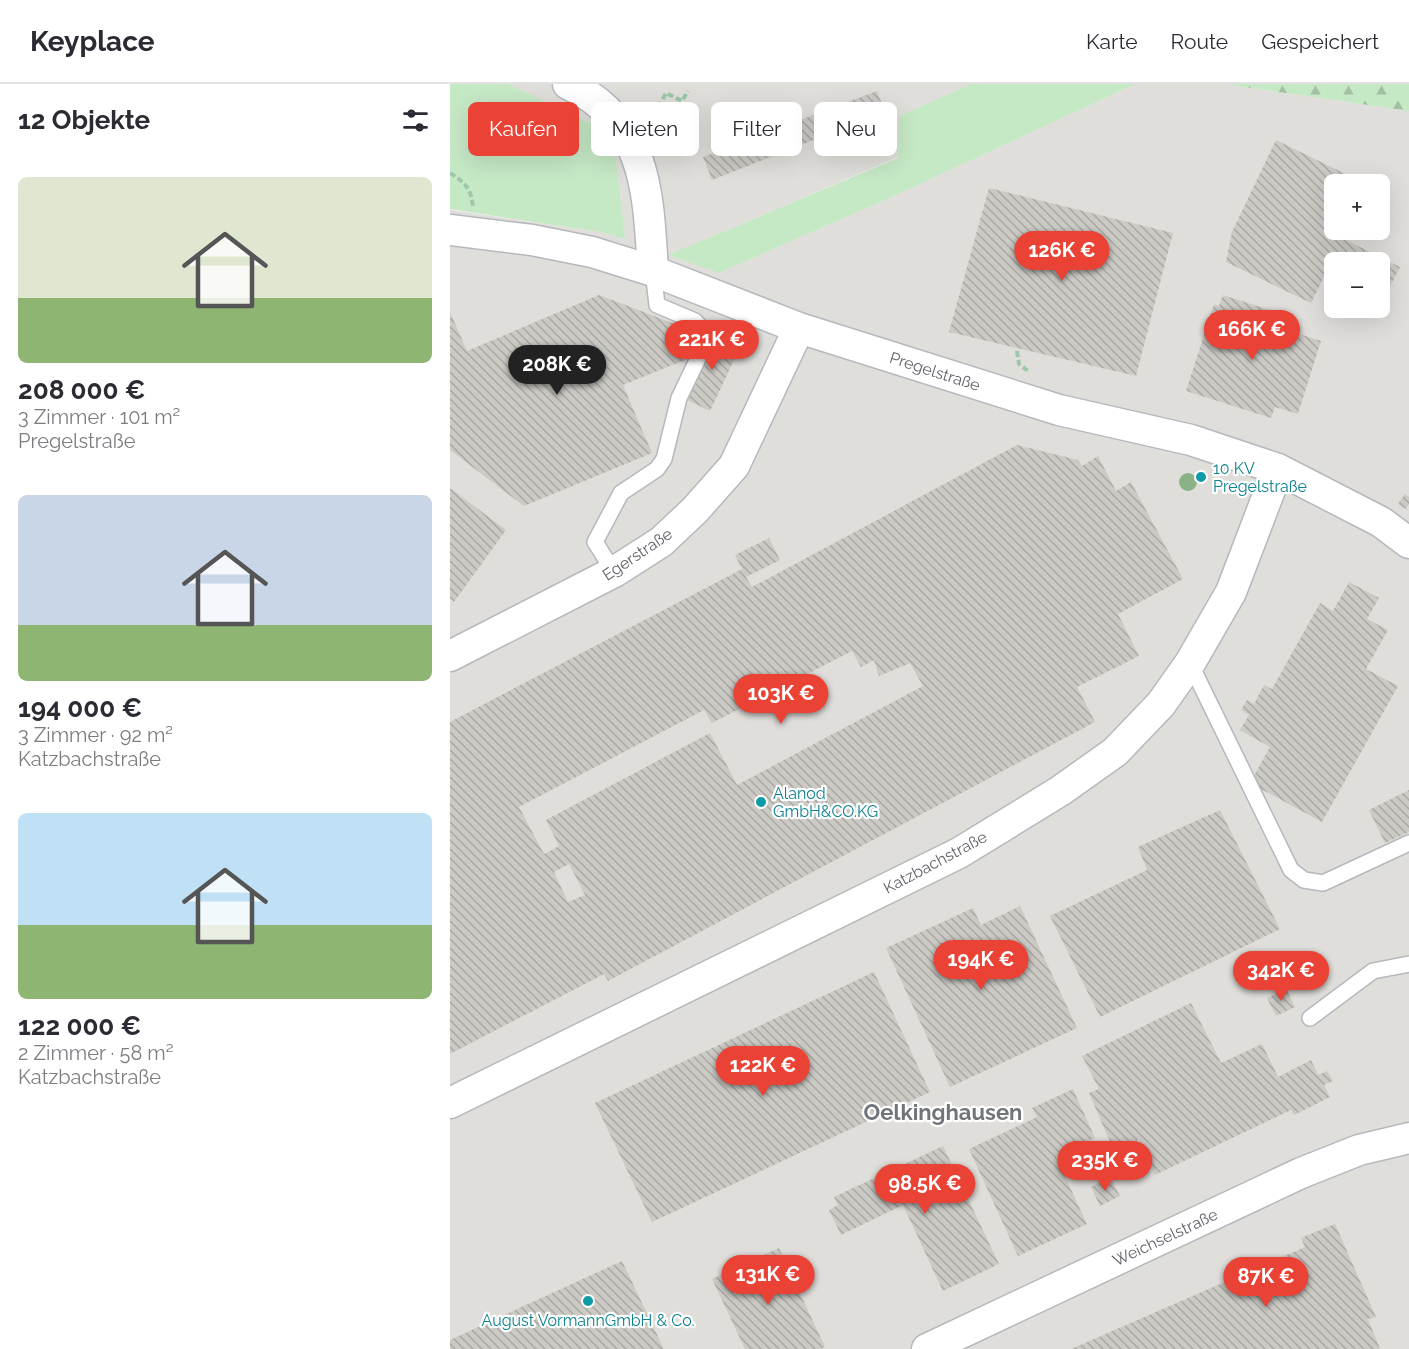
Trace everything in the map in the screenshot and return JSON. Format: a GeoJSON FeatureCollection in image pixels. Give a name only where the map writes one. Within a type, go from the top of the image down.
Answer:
{"type":"FeatureCollection","features":[{"type":"Feature","properties":{"kind":"street"},"geometry":{"type":"LineString","coordinates":[[568,84],[606,110],[634,149],[644,177],[648,201],[653,271]]}},
{"type":"Feature","properties":{"kind":"street","name":"Pregelstraße"},"geometry":{"type":"LineString","coordinates":[[461,231],[532,240],[592,252],[653,271],[799,328],[1059,410],[1191,440],[1278,469],[1381,522],[1409,543]]}},
{"type":"Feature","properties":{"kind":"street","name":"Egerstraße"},"geometry":{"type":"LineString","coordinates":[[450,656],[614,572],[661,542],[695,510],[734,466],[799,328]]}},
{"type":"Feature","properties":{"kind":"street","name":"Katzbachstraße"},"geometry":{"type":"LineString","coordinates":[[450,1103],[959,853],[1060,791],[1115,752],[1161,704],[1190,663],[1231,592],[1278,469]]}},
{"type":"Feature","properties":{"kind":"street","name":"Weichselstraße"},"geometry":{"type":"LineString","coordinates":[[927,1349],[1301,1173],[1359,1150],[1409,1138]]}},
{"type":"Feature","properties":{"kind":"lane"},"geometry":{"type":"LineString","coordinates":[[614,572],[595,542],[621,493],[657,469],[664,459],[679,398],[699,358],[706,337],[695,321],[657,305],[653,271]]}},
{"type":"Feature","properties":{"kind":"lane"},"geometry":{"type":"LineString","coordinates":[[1190,663],[1291,870],[1304,880],[1323,883],[1409,843]]}},
{"type":"Feature","properties":{"kind":"lane"},"geometry":{"type":"LineString","coordinates":[[1310,1018],[1373,971],[1409,964]]}},
{"type":"Feature","properties":{"kind":"path"},"geometry":{"type":"LineString","coordinates":[[660,102],[666,93],[682,101],[688,91]]}},
{"type":"Feature","properties":{"kind":"path"},"geometry":{"type":"LineString","coordinates":[[450,173],[471,191],[473,206],[461,231]]}},
{"type":"Feature","properties":{"kind":"path"},"geometry":{"type":"LineString","coordinates":[[1017,351],[1019,364]]}},
{"type":"Feature","properties":{"kind":"shaded area"},"geometry":{"type":"Polygon","coordinates":[[[508,84],[971,84],[899,116],[898,157],[669,255],[719,273],[903,192],[1135,84],[1223,84],[1409,111],[1409,1349],[450,1349],[450,210],[600,232],[625,239],[616,156],[699,156],[699,102],[591,102],[591,123],[579,117],[579,102],[547,102],[508,84]]]}},
{"type":"Feature","properties":{"kind":"green space"},"geometry":{"type":"Polygon","coordinates":[[[450,84],[508,84],[547,102],[468,102],[468,156],[579,156],[579,117],[591,123],[591,156],[616,156],[625,239],[600,232],[450,209],[450,84]]]}},
{"type":"Feature","properties":{"kind":"green space"},"geometry":{"type":"Polygon","coordinates":[[[971,84],[1135,84],[903,192],[719,273],[668,255],[898,158],[899,116],[971,84]]]}},
{"type":"Feature","properties":{"kind":"green space"},"geometry":{"type":"Polygon","coordinates":[[[1223,84],[1409,84],[1409,111],[1223,84]]]}},
{"type":"Feature","properties":{"kind":"building"},"geometry":{"type":"Polygon","coordinates":[[[877,91],[881,102],[848,102],[877,91]]]}},
{"type":"Feature","properties":{"kind":"building"},"geometry":{"type":"Polygon","coordinates":[[[814,115],[814,140],[802,145],[802,119],[814,115]]]}},
{"type":"Feature","properties":{"kind":"building"},"geometry":{"type":"Polygon","coordinates":[[[1276,140],[1346,174],[1324,174],[1324,240],[1346,240],[1370,252],[1324,252],[1324,277],[1311,303],[1226,262],[1232,232],[1276,140]]]}},
{"type":"Feature","properties":{"kind":"building"},"geometry":{"type":"Polygon","coordinates":[[[711,154],[711,156],[773,156],[712,180],[703,157],[711,154]]]}},
{"type":"Feature","properties":{"kind":"building"},"geometry":{"type":"Polygon","coordinates":[[[989,188],[1173,233],[1136,376],[949,332],[989,188]]]}},
{"type":"Feature","properties":{"kind":"building"},"geometry":{"type":"Polygon","coordinates":[[[1390,262],[1400,267],[1390,286],[1390,262]]]}},
{"type":"Feature","properties":{"kind":"building"},"geometry":{"type":"Polygon","coordinates":[[[599,295],[680,326],[692,357],[623,385],[652,453],[524,506],[450,450],[450,312],[467,351],[599,295]]]}},
{"type":"Feature","properties":{"kind":"building"},"geometry":{"type":"Polygon","coordinates":[[[1223,295],[1273,311],[1269,324],[1321,341],[1298,414],[1275,407],[1271,418],[1186,391],[1214,304],[1219,306],[1223,295]]]}},
{"type":"Feature","properties":{"kind":"building"},"geometry":{"type":"Polygon","coordinates":[[[715,331],[742,343],[710,411],[683,398],[715,331]]]}},
{"type":"Feature","properties":{"kind":"building"},"geometry":{"type":"Polygon","coordinates":[[[1017,445],[1078,460],[1082,466],[1098,456],[1116,491],[1131,482],[1183,579],[1118,614],[1139,656],[1077,687],[1095,722],[608,981],[604,974],[450,1054],[450,722],[742,569],[735,555],[769,538],[780,560],[746,577],[752,587],[1017,445]],[[852,651],[712,723],[704,710],[519,807],[544,854],[559,846],[546,820],[710,733],[737,785],[923,686],[910,663],[879,676],[874,660],[861,667],[852,651]],[[569,864],[554,872],[568,902],[585,895],[569,864]]]}},
{"type":"Feature","properties":{"kind":"building"},"geometry":{"type":"Polygon","coordinates":[[[450,488],[506,530],[454,602],[450,598],[450,488]]]}},
{"type":"Feature","properties":{"kind":"building"},"geometry":{"type":"Polygon","coordinates":[[[1405,494],[1409,497],[1406,509],[1398,504],[1405,494]]]}},
{"type":"Feature","properties":{"kind":"building"},"geometry":{"type":"Polygon","coordinates":[[[1349,582],[1379,598],[1367,619],[1388,630],[1366,669],[1398,686],[1322,822],[1250,783],[1270,747],[1240,730],[1249,715],[1241,710],[1247,700],[1254,704],[1264,685],[1272,689],[1320,603],[1333,611],[1349,582]]]}},
{"type":"Feature","properties":{"kind":"building"},"geometry":{"type":"Polygon","coordinates":[[[1409,790],[1409,832],[1385,843],[1369,810],[1409,790]]]}},
{"type":"Feature","properties":{"kind":"building"},"geometry":{"type":"Polygon","coordinates":[[[1220,810],[1280,929],[1100,1017],[1050,916],[1147,870],[1138,847],[1220,810]]]}},
{"type":"Feature","properties":{"kind":"building"},"geometry":{"type":"Polygon","coordinates":[[[1020,906],[1077,1028],[950,1087],[886,948],[973,908],[981,925],[1020,906]]]}},
{"type":"Feature","properties":{"kind":"building"},"geometry":{"type":"Polygon","coordinates":[[[874,972],[930,1092],[652,1222],[595,1103],[874,972]]]}},
{"type":"Feature","properties":{"kind":"building"},"geometry":{"type":"Polygon","coordinates":[[[1286,989],[1295,1007],[1276,1016],[1267,998],[1286,989]]]}},
{"type":"Feature","properties":{"kind":"building"},"geometry":{"type":"Polygon","coordinates":[[[1191,1003],[1221,1063],[1262,1044],[1278,1077],[1311,1060],[1318,1075],[1327,1071],[1333,1081],[1324,1085],[1330,1097],[1294,1115],[1291,1110],[1155,1175],[1139,1140],[1114,1151],[1089,1093],[1099,1089],[1082,1056],[1191,1003]]]}},
{"type":"Feature","properties":{"kind":"building"},"geometry":{"type":"Polygon","coordinates":[[[1073,1089],[1095,1138],[1056,1157],[1087,1224],[1018,1256],[969,1149],[1037,1117],[1032,1108],[1073,1089]]]}},
{"type":"Feature","properties":{"kind":"building"},"geometry":{"type":"Polygon","coordinates":[[[943,1146],[999,1264],[943,1291],[903,1205],[841,1235],[829,1210],[838,1205],[834,1197],[943,1146]]]}},
{"type":"Feature","properties":{"kind":"building"},"geometry":{"type":"Polygon","coordinates":[[[1110,1177],[1120,1196],[1100,1206],[1091,1187],[1110,1177]]]}},
{"type":"Feature","properties":{"kind":"building"},"geometry":{"type":"Polygon","coordinates":[[[1335,1224],[1376,1317],[1368,1319],[1380,1349],[1071,1349],[1305,1247],[1301,1238],[1335,1224]]]}},
{"type":"Feature","properties":{"kind":"building"},"geometry":{"type":"Polygon","coordinates":[[[779,1248],[825,1347],[820,1349],[745,1349],[712,1279],[779,1248]]]}},
{"type":"Feature","properties":{"kind":"building","name":"August VormannGmbH & Co."},"geometry":{"type":"Polygon","coordinates":[[[622,1261],[664,1349],[450,1349],[450,1340],[622,1261]]]}},
{"type":"Feature","properties":{"kind":"place","name":"10 KV Pregelstraße"},"geometry":{"type":"Point","coordinates":[1201,477]}},
{"type":"Feature","properties":{"kind":"place","name":"Alanod GmbH&CO.KG"},"geometry":{"type":"Point","coordinates":[761,802]}},
{"type":"Feature","properties":{"kind":"place","name":"August VormannGmbH & Co."},"geometry":{"type":"Point","coordinates":[588,1301]}},
{"type":"Feature","properties":{"kind":"district","name":"Oelkinghausen"},"geometry":{"type":"Point","coordinates":[943,1112]}}]}
